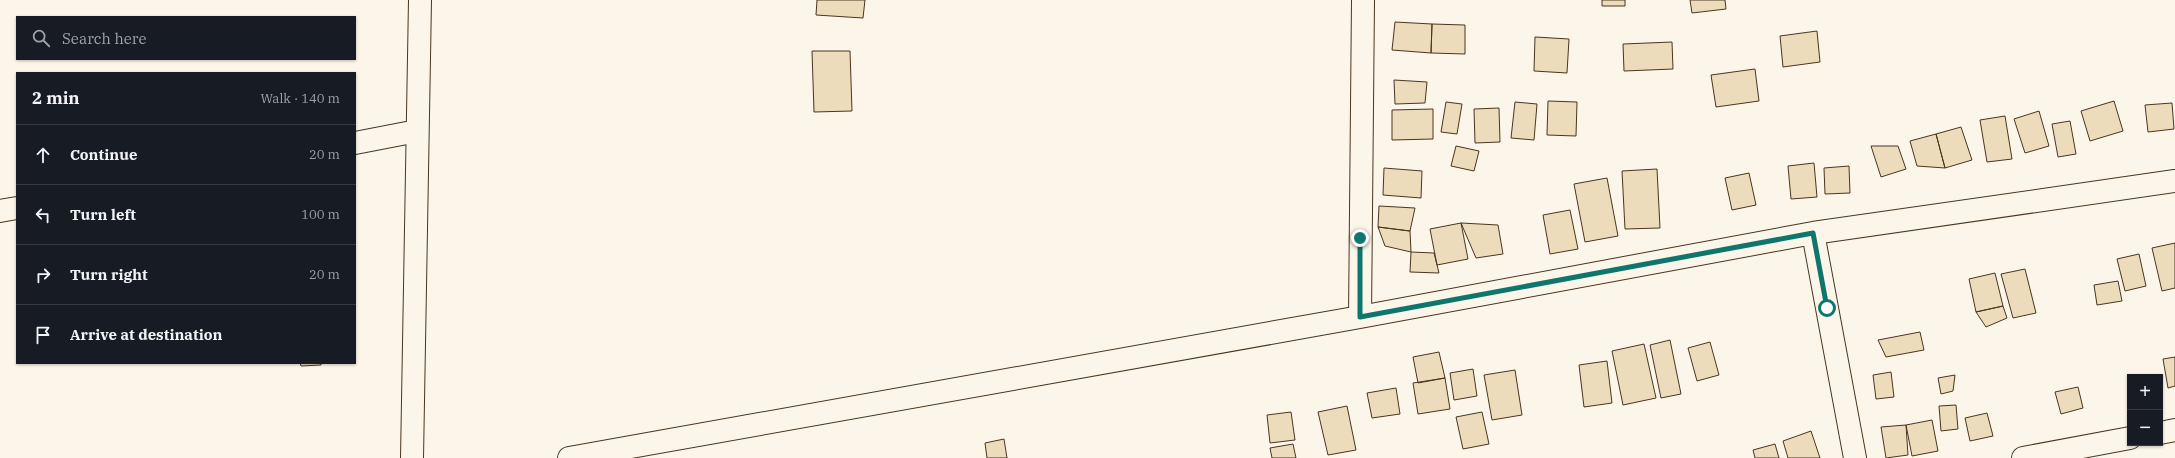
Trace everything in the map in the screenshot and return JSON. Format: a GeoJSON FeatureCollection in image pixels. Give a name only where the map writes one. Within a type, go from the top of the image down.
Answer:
{"type":"FeatureCollection","features":[{"type":"Feature","properties":{"kind":"street"},"geometry":{"type":"LineString","coordinates":[[412,458],[420,0]]}},
{"type":"Feature","properties":{"kind":"street"},"geometry":{"type":"LineString","coordinates":[[1360,317],[1363,0]]}},
{"type":"Feature","properties":{"kind":"street"},"geometry":{"type":"LineString","coordinates":[[356,143],[417,131]]}},
{"type":"Feature","properties":{"kind":"street"},"geometry":{"type":"LineString","coordinates":[[569,458],[1360,317],[1813,233],[2175,181]]}},
{"type":"Feature","properties":{"kind":"street"},"geometry":{"type":"LineString","coordinates":[[0,211],[16,208]]}},
{"type":"Feature","properties":{"kind":"street"},"geometry":{"type":"LineString","coordinates":[[1813,233],[1855,458]]}},
{"type":"Feature","properties":{"kind":"street"},"geometry":{"type":"LineString","coordinates":[[2163,432],[2175,430]]}},
{"type":"Feature","properties":{"kind":"street"},"geometry":{"type":"LineString","coordinates":[[2023,458],[2127,439]]}},
{"type":"Feature","properties":{"kind":"building"},"geometry":{"type":"Polygon","coordinates":[[[817,0],[865,0],[863,18],[816,15],[817,0]]]}},
{"type":"Feature","properties":{"kind":"building"},"geometry":{"type":"Polygon","coordinates":[[[1602,0],[1625,0],[1625,6],[1602,6],[1602,0]]]}},
{"type":"Feature","properties":{"kind":"building"},"geometry":{"type":"Polygon","coordinates":[[[1690,0],[1725,0],[1726,9],[1692,13],[1690,0]]]}},
{"type":"Feature","properties":{"kind":"building"},"geometry":{"type":"Polygon","coordinates":[[[1395,22],[1432,24],[1431,53],[1392,50],[1395,22]]]}},
{"type":"Feature","properties":{"kind":"building"},"geometry":{"type":"Polygon","coordinates":[[[1432,24],[1465,25],[1465,54],[1431,53],[1432,24]]]}},
{"type":"Feature","properties":{"kind":"building"},"geometry":{"type":"Polygon","coordinates":[[[1817,31],[1820,62],[1783,67],[1780,36],[1817,31]]]}},
{"type":"Feature","properties":{"kind":"building"},"geometry":{"type":"Polygon","coordinates":[[[1535,37],[1569,39],[1567,73],[1534,71],[1535,37]]]}},
{"type":"Feature","properties":{"kind":"building"},"geometry":{"type":"Polygon","coordinates":[[[1672,42],[1673,69],[1624,71],[1623,44],[1672,42]]]}},
{"type":"Feature","properties":{"kind":"building"},"geometry":{"type":"Polygon","coordinates":[[[812,51],[850,51],[852,111],[814,112],[812,51]]]}},
{"type":"Feature","properties":{"kind":"building"},"geometry":{"type":"Polygon","coordinates":[[[1755,69],[1759,101],[1716,107],[1711,75],[1755,69]]]}},
{"type":"Feature","properties":{"kind":"building"},"geometry":{"type":"Polygon","coordinates":[[[1394,80],[1427,82],[1425,103],[1395,104],[1394,80]]]}},
{"type":"Feature","properties":{"kind":"building"},"geometry":{"type":"Polygon","coordinates":[[[1548,101],[1577,102],[1576,136],[1547,135],[1548,101]]]}},
{"type":"Feature","properties":{"kind":"building"},"geometry":{"type":"Polygon","coordinates":[[[2114,101],[2123,131],[2090,141],[2081,111],[2114,101]]]}},
{"type":"Feature","properties":{"kind":"building"},"geometry":{"type":"Polygon","coordinates":[[[1446,102],[1462,104],[1457,134],[1441,132],[1446,102]]]}},
{"type":"Feature","properties":{"kind":"building"},"geometry":{"type":"Polygon","coordinates":[[[1515,102],[1537,104],[1534,140],[1511,138],[1515,102]]]}},
{"type":"Feature","properties":{"kind":"building"},"geometry":{"type":"Polygon","coordinates":[[[2172,103],[2174,129],[2148,132],[2145,105],[2172,103]]]}},
{"type":"Feature","properties":{"kind":"building"},"geometry":{"type":"Polygon","coordinates":[[[1499,108],[1500,142],[1475,143],[1474,109],[1499,108]]]}},
{"type":"Feature","properties":{"kind":"building"},"geometry":{"type":"Polygon","coordinates":[[[1433,109],[1433,139],[1392,140],[1392,110],[1433,109]]]}},
{"type":"Feature","properties":{"kind":"building"},"geometry":{"type":"Polygon","coordinates":[[[2039,111],[2049,146],[2025,153],[2014,119],[2039,111]]]}},
{"type":"Feature","properties":{"kind":"building"},"geometry":{"type":"Polygon","coordinates":[[[2005,116],[2012,159],[1987,162],[1980,120],[2005,116]]]}},
{"type":"Feature","properties":{"kind":"building"},"geometry":{"type":"Polygon","coordinates":[[[2070,121],[2076,154],[2058,157],[2052,124],[2070,121]]]}},
{"type":"Feature","properties":{"kind":"building"},"geometry":{"type":"Polygon","coordinates":[[[1961,127],[1972,160],[1945,168],[1936,134],[1961,127]]]}},
{"type":"Feature","properties":{"kind":"building"},"geometry":{"type":"Polygon","coordinates":[[[1936,134],[1945,168],[1917,166],[1910,141],[1936,134]]]}},
{"type":"Feature","properties":{"kind":"building"},"geometry":{"type":"Polygon","coordinates":[[[1456,146],[1479,151],[1474,171],[1451,166],[1456,146]]]}},
{"type":"Feature","properties":{"kind":"building"},"geometry":{"type":"Polygon","coordinates":[[[1871,146],[1898,146],[1906,169],[1881,177],[1871,146]]]}},
{"type":"Feature","properties":{"kind":"building"},"geometry":{"type":"Polygon","coordinates":[[[1814,163],[1817,197],[1791,199],[1788,166],[1814,163]]]}},
{"type":"Feature","properties":{"kind":"building"},"geometry":{"type":"Polygon","coordinates":[[[1849,166],[1850,193],[1825,194],[1824,168],[1849,166]]]}},
{"type":"Feature","properties":{"kind":"building"},"geometry":{"type":"Polygon","coordinates":[[[1384,168],[1422,171],[1421,198],[1383,195],[1384,168]]]}},
{"type":"Feature","properties":{"kind":"building"},"geometry":{"type":"Polygon","coordinates":[[[1657,169],[1660,228],[1625,229],[1622,171],[1657,169]]]}},
{"type":"Feature","properties":{"kind":"building"},"geometry":{"type":"Polygon","coordinates":[[[1749,173],[1756,205],[1732,210],[1725,178],[1749,173]]]}},
{"type":"Feature","properties":{"kind":"building"},"geometry":{"type":"Polygon","coordinates":[[[1607,178],[1618,236],[1585,242],[1574,184],[1607,178]]]}},
{"type":"Feature","properties":{"kind":"building"},"geometry":{"type":"Polygon","coordinates":[[[1379,206],[1415,208],[1410,231],[1378,227],[1379,206]]]}},
{"type":"Feature","properties":{"kind":"building"},"geometry":{"type":"Polygon","coordinates":[[[1570,210],[1578,249],[1550,254],[1543,215],[1570,210]]]}},
{"type":"Feature","properties":{"kind":"building"},"geometry":{"type":"Polygon","coordinates":[[[1461,223],[1468,259],[1437,265],[1430,229],[1461,223]]]}},
{"type":"Feature","properties":{"kind":"building"},"geometry":{"type":"Polygon","coordinates":[[[1461,223],[1498,225],[1503,254],[1476,258],[1461,223]]]}},
{"type":"Feature","properties":{"kind":"building"},"geometry":{"type":"Polygon","coordinates":[[[1378,227],[1410,231],[1411,252],[1385,246],[1378,227]]]}},
{"type":"Feature","properties":{"kind":"building"},"geometry":{"type":"Polygon","coordinates":[[[2175,243],[2175,288],[2162,291],[2152,248],[2175,243]]]}},
{"type":"Feature","properties":{"kind":"building"},"geometry":{"type":"Polygon","coordinates":[[[1411,252],[1434,253],[1439,273],[1410,272],[1411,252]]]}},
{"type":"Feature","properties":{"kind":"building"},"geometry":{"type":"Polygon","coordinates":[[[2139,254],[2146,286],[2125,291],[2117,259],[2139,254]]]}},
{"type":"Feature","properties":{"kind":"building"},"geometry":{"type":"Polygon","coordinates":[[[2025,269],[2036,313],[2013,318],[2001,274],[2025,269]]]}},
{"type":"Feature","properties":{"kind":"building"},"geometry":{"type":"Polygon","coordinates":[[[1995,273],[2003,306],[1976,312],[1969,279],[1995,273]]]}},
{"type":"Feature","properties":{"kind":"building"},"geometry":{"type":"Polygon","coordinates":[[[2118,281],[2122,301],[2097,305],[2094,285],[2118,281]]]}},
{"type":"Feature","properties":{"kind":"building"},"geometry":{"type":"Polygon","coordinates":[[[2003,306],[2007,318],[1986,327],[1976,312],[2003,306]]]}},
{"type":"Feature","properties":{"kind":"building"},"geometry":{"type":"Polygon","coordinates":[[[1920,332],[1924,350],[1886,357],[1878,340],[1920,332]]]}},
{"type":"Feature","properties":{"kind":"building"},"geometry":{"type":"Polygon","coordinates":[[[1670,340],[1681,394],[1661,398],[1650,345],[1670,340]]]}},
{"type":"Feature","properties":{"kind":"building"},"geometry":{"type":"Polygon","coordinates":[[[1710,342],[1719,375],[1697,381],[1688,348],[1710,342]]]}},
{"type":"Feature","properties":{"kind":"building"},"geometry":{"type":"Polygon","coordinates":[[[1644,344],[1656,398],[1623,405],[1612,351],[1644,344]]]}},
{"type":"Feature","properties":{"kind":"building"},"geometry":{"type":"Polygon","coordinates":[[[1439,352],[1445,378],[1418,383],[1413,357],[1439,352]]]}},
{"type":"Feature","properties":{"kind":"building"},"geometry":{"type":"Polygon","coordinates":[[[2175,357],[2175,386],[2168,388],[2163,359],[2175,357]]]}},
{"type":"Feature","properties":{"kind":"building"},"geometry":{"type":"Polygon","coordinates":[[[1607,361],[1612,403],[1584,407],[1579,365],[1607,361]]]}},
{"type":"Feature","properties":{"kind":"building"},"geometry":{"type":"Polygon","coordinates":[[[300,364],[321,364],[321,365],[301,366],[300,364]]]}},
{"type":"Feature","properties":{"kind":"building"},"geometry":{"type":"Polygon","coordinates":[[[1473,369],[1477,396],[1454,400],[1450,373],[1473,369]]]}},
{"type":"Feature","properties":{"kind":"building"},"geometry":{"type":"Polygon","coordinates":[[[1515,370],[1522,415],[1492,420],[1484,375],[1515,370]]]}},
{"type":"Feature","properties":{"kind":"building"},"geometry":{"type":"Polygon","coordinates":[[[1891,372],[1894,397],[1876,399],[1873,375],[1891,372]]]}},
{"type":"Feature","properties":{"kind":"building"},"geometry":{"type":"Polygon","coordinates":[[[1955,375],[1953,391],[1941,394],[1938,378],[1955,375]]]}},
{"type":"Feature","properties":{"kind":"building"},"geometry":{"type":"Polygon","coordinates":[[[1445,378],[1450,409],[1418,414],[1413,383],[1445,378]]]}},
{"type":"Feature","properties":{"kind":"building"},"geometry":{"type":"Polygon","coordinates":[[[2078,387],[2083,408],[2061,414],[2055,392],[2078,387]]]}},
{"type":"Feature","properties":{"kind":"building"},"geometry":{"type":"Polygon","coordinates":[[[1396,388],[1400,414],[1372,418],[1367,393],[1396,388]]]}},
{"type":"Feature","properties":{"kind":"building"},"geometry":{"type":"Polygon","coordinates":[[[1956,405],[1958,429],[1941,431],[1939,406],[1956,405]]]}},
{"type":"Feature","properties":{"kind":"building"},"geometry":{"type":"Polygon","coordinates":[[[1347,406],[1356,450],[1328,455],[1318,412],[1347,406]]]}},
{"type":"Feature","properties":{"kind":"building"},"geometry":{"type":"Polygon","coordinates":[[[1291,412],[1295,440],[1270,443],[1267,415],[1291,412]]]}},
{"type":"Feature","properties":{"kind":"building"},"geometry":{"type":"Polygon","coordinates":[[[1482,412],[1489,444],[1463,449],[1456,417],[1482,412]]]}},
{"type":"Feature","properties":{"kind":"building"},"geometry":{"type":"Polygon","coordinates":[[[1987,413],[1993,436],[1970,441],[1965,418],[1987,413]]]}},
{"type":"Feature","properties":{"kind":"building"},"geometry":{"type":"Polygon","coordinates":[[[1932,420],[1938,451],[1912,456],[1906,425],[1932,420]]]}},
{"type":"Feature","properties":{"kind":"building"},"geometry":{"type":"Polygon","coordinates":[[[1906,425],[1908,455],[1886,458],[1881,427],[1906,425]]]}},
{"type":"Feature","properties":{"kind":"building"},"geometry":{"type":"Polygon","coordinates":[[[1811,431],[1820,458],[1788,458],[1783,441],[1811,431]]]}},
{"type":"Feature","properties":{"kind":"building"},"geometry":{"type":"Polygon","coordinates":[[[1004,439],[1007,458],[987,458],[985,443],[1004,439]]]}},
{"type":"Feature","properties":{"kind":"building"},"geometry":{"type":"Polygon","coordinates":[[[1293,444],[1296,458],[1272,458],[1270,448],[1293,444]]]}},
{"type":"Feature","properties":{"kind":"building"},"geometry":{"type":"Polygon","coordinates":[[[1775,444],[1779,458],[1755,458],[1753,450],[1775,444]]]}},
{"type":"Feature","properties":{"kind":"route"},"geometry":{"type":"LineString","coordinates":[[1360,238],[1360,317],[1813,233],[1827,308]]}}]}
